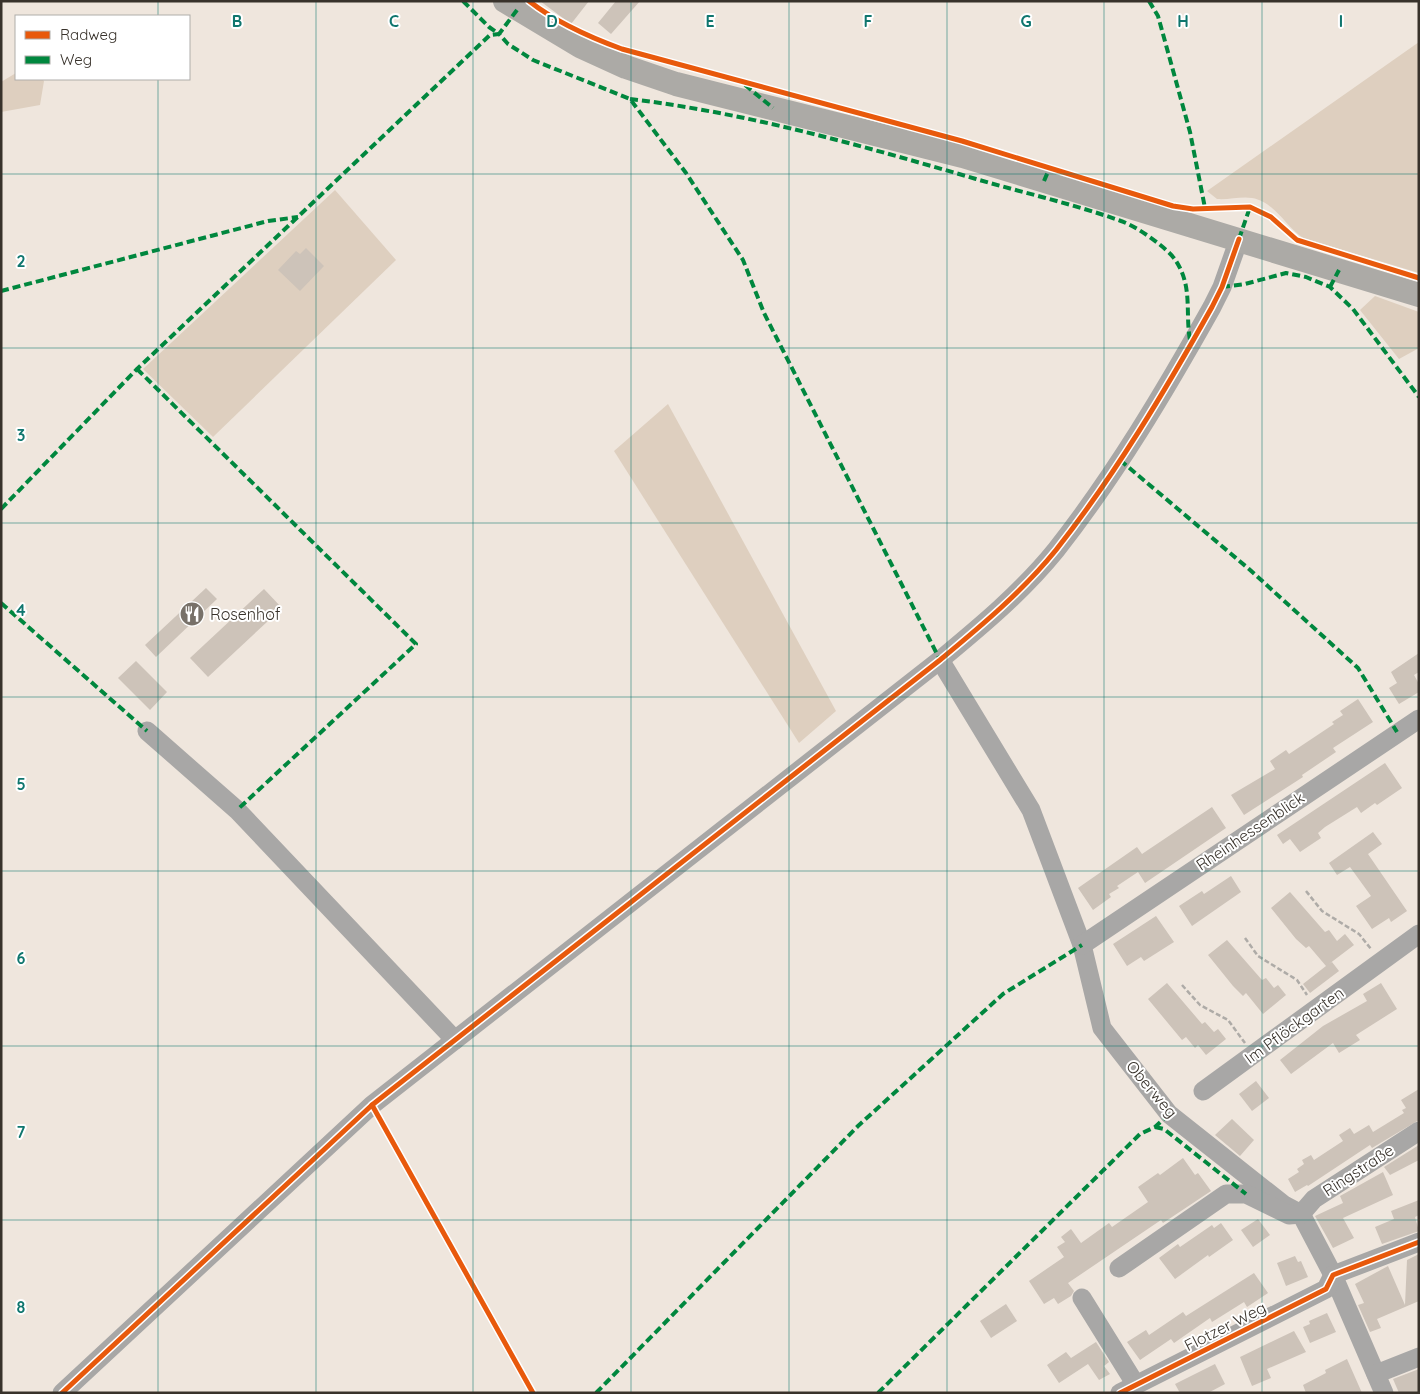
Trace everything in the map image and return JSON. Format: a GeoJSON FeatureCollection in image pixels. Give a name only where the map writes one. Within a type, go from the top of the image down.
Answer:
{"type":"FeatureCollection","features":[{"type":"Feature","properties":{"kind":"main road"},"geometry":{"type":"LineString","coordinates":[[516,4],[548,29],[602,56],[676,84],[963,156],[1419,295]]}},
{"type":"Feature","properties":{"kind":"street"},"geometry":{"type":"LineString","coordinates":[[62,1393],[372,1105],[940,660],[998,612],[1055,551],[1109,475],[1185,356],[1222,287],[1239,239]]}},
{"type":"Feature","properties":{"kind":"street","name":"Oberweg"},"geometry":{"type":"LineString","coordinates":[[940,660],[1031,810],[1082,945],[1102,1028],[1169,1114],[1284,1204],[1301,1214]]}},
{"type":"Feature","properties":{"kind":"street","name":"Rheinhessenblick"},"geometry":{"type":"LineString","coordinates":[[1082,945],[1419,719]]}},
{"type":"Feature","properties":{"kind":"street"},"geometry":{"type":"LineString","coordinates":[[147,731],[237,810],[454,1040]]}},
{"type":"Feature","properties":{"kind":"street","name":"Im Pflöckgarten"},"geometry":{"type":"LineString","coordinates":[[1203,1091],[1419,934]]}},
{"type":"Feature","properties":{"kind":"street","name":"Ringstraße"},"geometry":{"type":"LineString","coordinates":[[1301,1214],[1314,1199],[1419,1131]]}},
{"type":"Feature","properties":{"kind":"street"},"geometry":{"type":"LineString","coordinates":[[1119,1268],[1226,1194],[1246,1194],[1289,1215],[1301,1214],[1333,1275],[1384,1393]]}},
{"type":"Feature","properties":{"kind":"street"},"geometry":{"type":"LineString","coordinates":[[1333,1275],[1419,1242]]}},
{"type":"Feature","properties":{"kind":"street","name":"Flotzer Weg"},"geometry":{"type":"LineString","coordinates":[[1128,1389],[1326,1290],[1333,1275]]}},
{"type":"Feature","properties":{"kind":"street"},"geometry":{"type":"LineString","coordinates":[[1082,1298],[1128,1389]]}},
{"type":"Feature","properties":{"kind":"street"},"geometry":{"type":"LineString","coordinates":[[1376,1374],[1419,1357]]}},
{"type":"Feature","properties":{"kind":"path"},"geometry":{"type":"LineString","coordinates":[[1306,891],[1322,911],[1359,934],[1381,962]]}},
{"type":"Feature","properties":{"kind":"path"},"geometry":{"type":"LineString","coordinates":[[1245,938],[1258,956],[1296,980],[1317,1008]]}},
{"type":"Feature","properties":{"kind":"path"},"geometry":{"type":"LineString","coordinates":[[1182,985],[1200,1005],[1228,1020],[1254,1054]]}},
{"type":"Feature","properties":{"kind":"shaded area"},"geometry":{"type":"Polygon","coordinates":[[[1419,42],[1419,273],[1303,238],[1273,209],[1260,200],[1252,198],[1217,199],[1207,191],[1419,42]]]}},
{"type":"Feature","properties":{"kind":"shaded area"},"geometry":{"type":"Polygon","coordinates":[[[15,74],[15,80],[43,80],[40,105],[1,112],[1,82],[15,74]]]}},
{"type":"Feature","properties":{"kind":"shaded area"},"geometry":{"type":"Polygon","coordinates":[[[335,190],[396,260],[213,437],[143,369],[335,190]]]}},
{"type":"Feature","properties":{"kind":"shaded area"},"geometry":{"type":"Polygon","coordinates":[[[1375,296],[1419,312],[1419,348],[1399,359],[1360,310],[1375,296]]]}},
{"type":"Feature","properties":{"kind":"shaded area"},"geometry":{"type":"Polygon","coordinates":[[[668,404],[836,711],[799,743],[614,451],[668,404]]]}},
{"type":"Feature","properties":{"kind":"building"},"geometry":{"type":"Polygon","coordinates":[[[540,1],[589,1],[571,24],[540,1]]]}},
{"type":"Feature","properties":{"kind":"building"},"geometry":{"type":"Polygon","coordinates":[[[616,1],[640,1],[611,34],[598,23],[616,1]]]}},
{"type":"Feature","properties":{"kind":"building"},"geometry":{"type":"Polygon","coordinates":[[[306,248],[324,266],[300,291],[278,270],[296,251],[300,254],[306,248]]]}},
{"type":"Feature","properties":{"kind":"building"},"geometry":{"type":"Polygon","coordinates":[[[206,588],[217,599],[156,657],[145,645],[206,588]]]}},
{"type":"Feature","properties":{"kind":"building"},"geometry":{"type":"Polygon","coordinates":[[[264,589],[282,608],[208,677],[190,658],[264,589]]]}},
{"type":"Feature","properties":{"kind":"building"},"geometry":{"type":"Polygon","coordinates":[[[1419,653],[1419,672],[1414,675],[1419,684],[1419,692],[1399,704],[1389,688],[1397,683],[1391,672],[1419,653]]]}},
{"type":"Feature","properties":{"kind":"building"},"geometry":{"type":"Polygon","coordinates":[[[136,661],[167,692],[150,710],[118,678],[136,661]]]}},
{"type":"Feature","properties":{"kind":"building"},"geometry":{"type":"Polygon","coordinates":[[[1358,699],[1373,722],[1333,748],[1336,752],[1302,775],[1303,777],[1244,815],[1231,795],[1275,769],[1270,761],[1286,750],[1289,754],[1334,724],[1332,722],[1343,715],[1340,711],[1358,699]]]}},
{"type":"Feature","properties":{"kind":"building"},"geometry":{"type":"Polygon","coordinates":[[[1385,763],[1402,788],[1377,805],[1375,803],[1361,813],[1357,807],[1325,827],[1318,833],[1321,838],[1300,852],[1290,839],[1283,844],[1277,835],[1385,763]]]}},
{"type":"Feature","properties":{"kind":"building"},"geometry":{"type":"Polygon","coordinates":[[[1212,807],[1226,828],[1145,883],[1138,872],[1117,886],[1119,888],[1109,894],[1111,897],[1093,910],[1078,888],[1137,847],[1142,854],[1212,807]]]}},
{"type":"Feature","properties":{"kind":"building"},"geometry":{"type":"Polygon","coordinates":[[[1373,832],[1382,844],[1368,854],[1407,911],[1391,922],[1389,918],[1372,929],[1356,906],[1371,896],[1350,867],[1337,875],[1329,863],[1373,832]]]}},
{"type":"Feature","properties":{"kind":"building"},"geometry":{"type":"Polygon","coordinates":[[[1231,876],[1241,892],[1192,926],[1179,906],[1202,891],[1204,894],[1231,876]]]}},
{"type":"Feature","properties":{"kind":"building"},"geometry":{"type":"Polygon","coordinates":[[[1290,892],[1325,932],[1329,930],[1337,941],[1345,934],[1354,945],[1329,964],[1332,962],[1339,971],[1310,993],[1303,984],[1326,966],[1309,946],[1306,948],[1296,939],[1271,908],[1290,892]]]}},
{"type":"Feature","properties":{"kind":"building"},"geometry":{"type":"Polygon","coordinates":[[[1156,916],[1174,942],[1144,961],[1141,957],[1127,966],[1113,944],[1156,916]]]}},
{"type":"Feature","properties":{"kind":"building"},"geometry":{"type":"Polygon","coordinates":[[[1227,940],[1262,980],[1266,978],[1274,988],[1278,985],[1286,995],[1263,1014],[1246,993],[1243,996],[1233,986],[1208,955],[1227,940]]]}},
{"type":"Feature","properties":{"kind":"building"},"geometry":{"type":"Polygon","coordinates":[[[1167,983],[1202,1024],[1205,1022],[1214,1032],[1218,1029],[1226,1039],[1206,1055],[1198,1045],[1195,1048],[1186,1037],[1182,1040],[1148,999],[1167,983]]]}},
{"type":"Feature","properties":{"kind":"building"},"geometry":{"type":"Polygon","coordinates":[[[1381,983],[1397,1009],[1356,1035],[1360,1040],[1339,1053],[1333,1043],[1291,1074],[1280,1060],[1323,1026],[1367,1001],[1363,994],[1381,983]]]}},
{"type":"Feature","properties":{"kind":"building"},"geometry":{"type":"Polygon","coordinates":[[[1256,1081],[1269,1098],[1252,1111],[1239,1094],[1256,1081]]]}},
{"type":"Feature","properties":{"kind":"building"},"geometry":{"type":"Polygon","coordinates":[[[1419,1089],[1419,1120],[1372,1148],[1370,1145],[1308,1186],[1295,1192],[1288,1179],[1299,1172],[1297,1169],[1304,1164],[1302,1160],[1311,1155],[1314,1160],[1343,1141],[1339,1135],[1350,1128],[1354,1134],[1369,1125],[1373,1132],[1404,1113],[1402,1110],[1406,1108],[1401,1100],[1419,1089]]]}},
{"type":"Feature","properties":{"kind":"building"},"geometry":{"type":"Polygon","coordinates":[[[1232,1119],[1254,1140],[1240,1156],[1215,1135],[1232,1119]]]}},
{"type":"Feature","properties":{"kind":"building"},"geometry":{"type":"Polygon","coordinates":[[[1419,1145],[1419,1160],[1390,1175],[1384,1167],[1419,1145]]]}},
{"type":"Feature","properties":{"kind":"building"},"geometry":{"type":"Polygon","coordinates":[[[1183,1158],[1195,1175],[1198,1173],[1211,1191],[1163,1223],[1161,1220],[1068,1283],[1074,1291],[1071,1296],[1058,1304],[1054,1298],[1044,1304],[1029,1281],[1064,1257],[1057,1247],[1065,1242],[1061,1237],[1071,1229],[1081,1243],[1109,1223],[1112,1227],[1148,1202],[1138,1187],[1158,1173],[1160,1175],[1183,1158]]]}},
{"type":"Feature","properties":{"kind":"building"},"geometry":{"type":"Polygon","coordinates":[[[1383,1172],[1393,1195],[1343,1218],[1354,1238],[1333,1248],[1315,1216],[1343,1203],[1340,1196],[1383,1172]]]}},
{"type":"Feature","properties":{"kind":"building"},"geometry":{"type":"Polygon","coordinates":[[[1419,1200],[1419,1215],[1415,1217],[1419,1231],[1382,1244],[1375,1227],[1394,1219],[1391,1211],[1419,1200]]]}},
{"type":"Feature","properties":{"kind":"building"},"geometry":{"type":"Polygon","coordinates":[[[1258,1219],[1270,1235],[1253,1247],[1241,1230],[1258,1219]]]}},
{"type":"Feature","properties":{"kind":"building"},"geometry":{"type":"Polygon","coordinates":[[[1221,1223],[1233,1240],[1209,1257],[1208,1255],[1175,1279],[1159,1258],[1178,1244],[1180,1247],[1212,1225],[1214,1228],[1221,1223]]]}},
{"type":"Feature","properties":{"kind":"building"},"geometry":{"type":"Polygon","coordinates":[[[1419,1254],[1419,1301],[1377,1319],[1381,1328],[1370,1332],[1358,1305],[1364,1303],[1355,1284],[1388,1266],[1405,1305],[1407,1260],[1419,1254]]]}},
{"type":"Feature","properties":{"kind":"building"},"geometry":{"type":"Polygon","coordinates":[[[1295,1256],[1298,1262],[1301,1261],[1308,1277],[1286,1286],[1277,1263],[1295,1256]]]}},
{"type":"Feature","properties":{"kind":"building"},"geometry":{"type":"Polygon","coordinates":[[[1254,1273],[1268,1293],[1247,1307],[1244,1302],[1212,1322],[1210,1318],[1174,1343],[1171,1339],[1140,1360],[1127,1342],[1146,1330],[1149,1335],[1183,1312],[1186,1316],[1254,1273]]]}},
{"type":"Feature","properties":{"kind":"building"},"geometry":{"type":"Polygon","coordinates":[[[1006,1304],[1017,1321],[991,1338],[980,1321],[1006,1304]]]}},
{"type":"Feature","properties":{"kind":"building"},"geometry":{"type":"Polygon","coordinates":[[[1327,1313],[1336,1332],[1310,1343],[1303,1327],[1310,1324],[1309,1321],[1327,1313]]]}},
{"type":"Feature","properties":{"kind":"building"},"geometry":{"type":"Polygon","coordinates":[[[1294,1331],[1306,1352],[1267,1369],[1271,1378],[1252,1386],[1240,1357],[1294,1331]]]}},
{"type":"Feature","properties":{"kind":"building"},"geometry":{"type":"Polygon","coordinates":[[[1096,1342],[1109,1362],[1104,1366],[1110,1374],[1099,1380],[1088,1364],[1059,1383],[1047,1365],[1066,1352],[1071,1358],[1096,1342]]]}},
{"type":"Feature","properties":{"kind":"building"},"geometry":{"type":"Polygon","coordinates":[[[1347,1359],[1362,1393],[1306,1393],[1303,1385],[1326,1373],[1325,1370],[1347,1359]]]}},
{"type":"Feature","properties":{"kind":"building"},"geometry":{"type":"Polygon","coordinates":[[[1215,1364],[1225,1384],[1208,1393],[1180,1393],[1175,1384],[1215,1364]]]}},
{"type":"Feature","properties":{"kind":"building"},"geometry":{"type":"Polygon","coordinates":[[[1419,1369],[1419,1393],[1399,1393],[1393,1379],[1419,1369]]]}},
{"type":"Feature","properties":{"kind":"marked path"},"geometry":{"type":"LineString","coordinates":[[463,1],[489,27],[499,34]]}},
{"type":"Feature","properties":{"kind":"marked path"},"geometry":{"type":"LineString","coordinates":[[1149,1],[1158,16],[1190,132],[1205,208]]}},
{"type":"Feature","properties":{"kind":"marked path"},"geometry":{"type":"LineString","coordinates":[[517,10],[499,34],[508,44],[533,60],[630,99],[686,173],[743,260],[764,313],[940,660]]}},
{"type":"Feature","properties":{"kind":"marked path"},"geometry":{"type":"LineString","coordinates":[[1,509],[137,369],[490,35],[499,34]]}},
{"type":"Feature","properties":{"kind":"marked path"},"geometry":{"type":"LineString","coordinates":[[745,85],[773,108]]}},
{"type":"Feature","properties":{"kind":"marked path"},"geometry":{"type":"LineString","coordinates":[[630,99],[718,113],[805,132],[1067,204],[1127,224],[1151,238],[1166,250],[1182,271],[1187,292],[1191,345]]}},
{"type":"Feature","properties":{"kind":"marked path"},"geometry":{"type":"LineString","coordinates":[[1044,181],[1050,167]]}},
{"type":"Feature","properties":{"kind":"marked path"},"geometry":{"type":"LineString","coordinates":[[1239,239],[1250,207]]}},
{"type":"Feature","properties":{"kind":"marked path"},"geometry":{"type":"LineString","coordinates":[[1,291],[268,221],[298,217]]}},
{"type":"Feature","properties":{"kind":"marked path"},"geometry":{"type":"LineString","coordinates":[[1330,287],[1339,270]]}},
{"type":"Feature","properties":{"kind":"marked path"},"geometry":{"type":"LineString","coordinates":[[1222,287],[1245,284],[1286,273],[1306,277],[1330,287],[1353,309],[1419,397]]}},
{"type":"Feature","properties":{"kind":"marked path"},"geometry":{"type":"LineString","coordinates":[[137,369],[416,644],[237,810]]}},
{"type":"Feature","properties":{"kind":"marked path"},"geometry":{"type":"LineString","coordinates":[[1120,460],[1249,569],[1358,668],[1397,732]]}},
{"type":"Feature","properties":{"kind":"marked path"},"geometry":{"type":"LineString","coordinates":[[1,603],[147,731]]}},
{"type":"Feature","properties":{"kind":"marked path"},"geometry":{"type":"LineString","coordinates":[[596,1393],[858,1126],[1003,994],[1082,945]]}},
{"type":"Feature","properties":{"kind":"marked path"},"geometry":{"type":"LineString","coordinates":[[878,1393],[1140,1134],[1155,1127],[1169,1114]]}},
{"type":"Feature","properties":{"kind":"marked path"},"geometry":{"type":"LineString","coordinates":[[1155,1127],[1164,1129],[1246,1194]]}},
{"type":"Feature","properties":{"kind":"cycle path"},"geometry":{"type":"LineString","coordinates":[[529,1],[574,29],[622,49],[962,141],[1173,206],[1193,209],[1250,207],[1271,217],[1297,240],[1419,278]]}},
{"type":"Feature","properties":{"kind":"cycle path"},"geometry":{"type":"LineString","coordinates":[[62,1393],[372,1105],[940,660],[1015,594],[1056,550],[1099,492],[1138,432],[1212,307],[1222,287],[1239,239]]}},
{"type":"Feature","properties":{"kind":"cycle path"},"geometry":{"type":"LineString","coordinates":[[372,1105],[533,1393]]}},
{"type":"Feature","properties":{"kind":"cycle path"},"geometry":{"type":"LineString","coordinates":[[1120,1393],[1326,1289],[1333,1275],[1419,1242]]}},
{"type":"Feature","properties":{"kind":"place","name":"Rosenhof"},"geometry":{"type":"Point","coordinates":[192,614]}}]}
